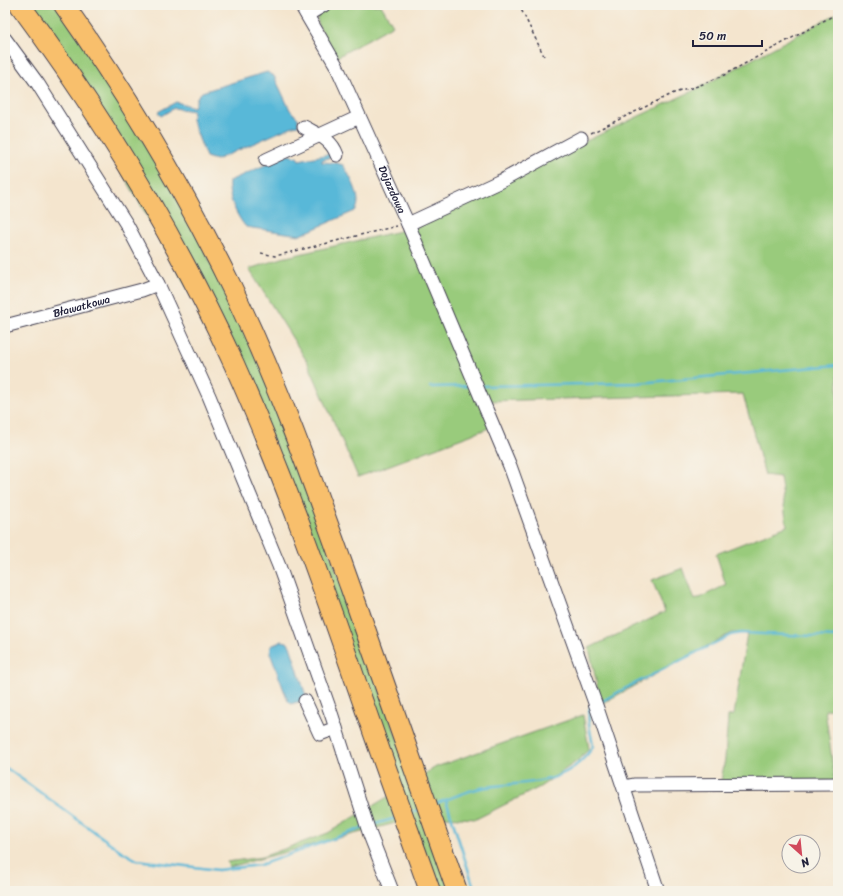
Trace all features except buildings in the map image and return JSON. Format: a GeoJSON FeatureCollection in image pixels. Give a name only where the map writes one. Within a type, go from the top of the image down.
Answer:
{"type":"FeatureCollection","features":[{"type":"Feature","properties":{"kind":"highway"},"geometry":{"type":"LineString","coordinates":[[20,5],[83,95],[131,172],[185,266],[232,362],[292,503],[430,891]]}},
{"type":"Feature","properties":{"kind":"highway"},"geometry":{"type":"LineString","coordinates":[[64,5],[104,63],[158,151],[204,232],[241,308],[274,382],[305,460],[457,891]]}},
{"type":"Feature","properties":{"kind":"street"},"geometry":{"type":"LineString","coordinates":[[304,10],[324,5]]}},
{"type":"Feature","properties":{"kind":"street","name":"Dojazdowa"},"geometry":{"type":"LineString","coordinates":[[304,10],[336,65],[408,224],[526,507],[600,714],[658,891]]}},
{"type":"Feature","properties":{"kind":"street"},"geometry":{"type":"LineString","coordinates":[[5,39],[38,84],[112,200],[138,244],[210,396],[268,537],[336,728],[370,835],[392,891]]}},
{"type":"Feature","properties":{"kind":"street"},"geometry":{"type":"LineString","coordinates":[[266,160],[323,135],[359,117]]}},
{"type":"Feature","properties":{"kind":"street"},"geometry":{"type":"LineString","coordinates":[[304,127],[323,135],[334,147],[337,155]]}},
{"type":"Feature","properties":{"kind":"street"},"geometry":{"type":"LineString","coordinates":[[408,224],[505,179],[581,138]]}},
{"type":"Feature","properties":{"kind":"street","name":"Bławatkowa"},"geometry":{"type":"LineString","coordinates":[[5,326],[142,290],[158,284]]}},
{"type":"Feature","properties":{"kind":"street"},"geometry":{"type":"LineString","coordinates":[[305,701],[320,734],[336,728]]}},
{"type":"Feature","properties":{"kind":"street"},"geometry":{"type":"LineString","coordinates":[[624,787],[634,785],[838,784]]}},
{"type":"Feature","properties":{"kind":"path"},"geometry":{"type":"LineString","coordinates":[[519,5],[544,56]]}},
{"type":"Feature","properties":{"kind":"path"},"geometry":{"type":"LineString","coordinates":[[581,138],[674,93],[724,76],[838,13]]}},
{"type":"Feature","properties":{"kind":"path"},"geometry":{"type":"LineString","coordinates":[[261,253],[275,256],[408,224]]}},
{"type":"Feature","properties":{"kind":"green space"},"geometry":{"type":"Polygon","coordinates":[[[28,5],[56,5],[104,74],[185,210],[267,380],[413,781],[436,767],[583,715],[589,749],[577,761],[540,787],[476,819],[445,817],[426,819],[452,891],[434,891],[403,821],[229,867],[227,862],[262,857],[328,833],[399,790],[273,440],[28,5]]]}},
{"type":"Feature","properties":{"kind":"green space"},"geometry":{"type":"Polygon","coordinates":[[[330,5],[381,5],[393,25],[337,57],[319,27],[317,18],[322,10],[330,5]]]}},
{"type":"Feature","properties":{"kind":"green space"},"geometry":{"type":"Polygon","coordinates":[[[838,13],[838,707],[825,710],[835,781],[721,781],[725,759],[728,716],[734,715],[747,633],[731,633],[601,704],[589,648],[665,612],[652,580],[683,568],[695,600],[726,585],[716,554],[787,526],[780,477],[765,475],[743,394],[488,401],[489,428],[358,477],[308,363],[249,269],[282,258],[417,227],[569,149],[699,88],[838,13]]]}},
{"type":"Feature","properties":{"kind":"water"},"geometry":{"type":"Polygon","coordinates":[[[267,72],[274,76],[290,110],[298,118],[298,125],[216,160],[206,157],[192,120],[193,111],[174,108],[161,116],[158,112],[176,102],[194,107],[198,96],[202,92],[267,72]]]}},
{"type":"Feature","properties":{"kind":"water"},"geometry":{"type":"Polygon","coordinates":[[[330,154],[332,157],[322,160],[322,162],[343,165],[352,181],[357,195],[358,201],[355,211],[300,235],[246,227],[239,218],[233,206],[229,181],[288,155],[297,157],[299,160],[330,154]]]}},
{"type":"Feature","properties":{"kind":"water"},"geometry":{"type":"Polygon","coordinates":[[[282,641],[287,642],[290,646],[306,696],[301,701],[291,704],[288,701],[270,653],[271,646],[282,641]]]}},
{"type":"Feature","properties":{"kind":"waterway"},"geometry":{"type":"LineString","coordinates":[[481,386],[638,383],[838,365]]}},
{"type":"Feature","properties":{"kind":"waterway"},"geometry":{"type":"LineString","coordinates":[[430,387],[472,386]]}},
{"type":"Feature","properties":{"kind":"waterway"},"geometry":{"type":"LineString","coordinates":[[599,703],[731,635],[741,633],[838,637]]}},
{"type":"Feature","properties":{"kind":"waterway"},"geometry":{"type":"LineString","coordinates":[[434,804],[475,789],[542,781],[556,777],[569,770],[581,761],[593,747],[589,720],[589,710],[591,706]]}},
{"type":"Feature","properties":{"kind":"waterway"},"geometry":{"type":"LineString","coordinates":[[5,767],[121,851],[137,860],[218,870],[260,865],[363,828]]}},
{"type":"Feature","properties":{"kind":"waterway"},"geometry":{"type":"LineString","coordinates":[[446,800],[475,891]]}},
{"type":"Feature","properties":{"kind":"waterway"},"geometry":{"type":"LineString","coordinates":[[410,813],[420,809]]}},
{"type":"Feature","properties":{"kind":"waterway"},"geometry":{"type":"LineString","coordinates":[[372,825],[396,818]]}}]}
